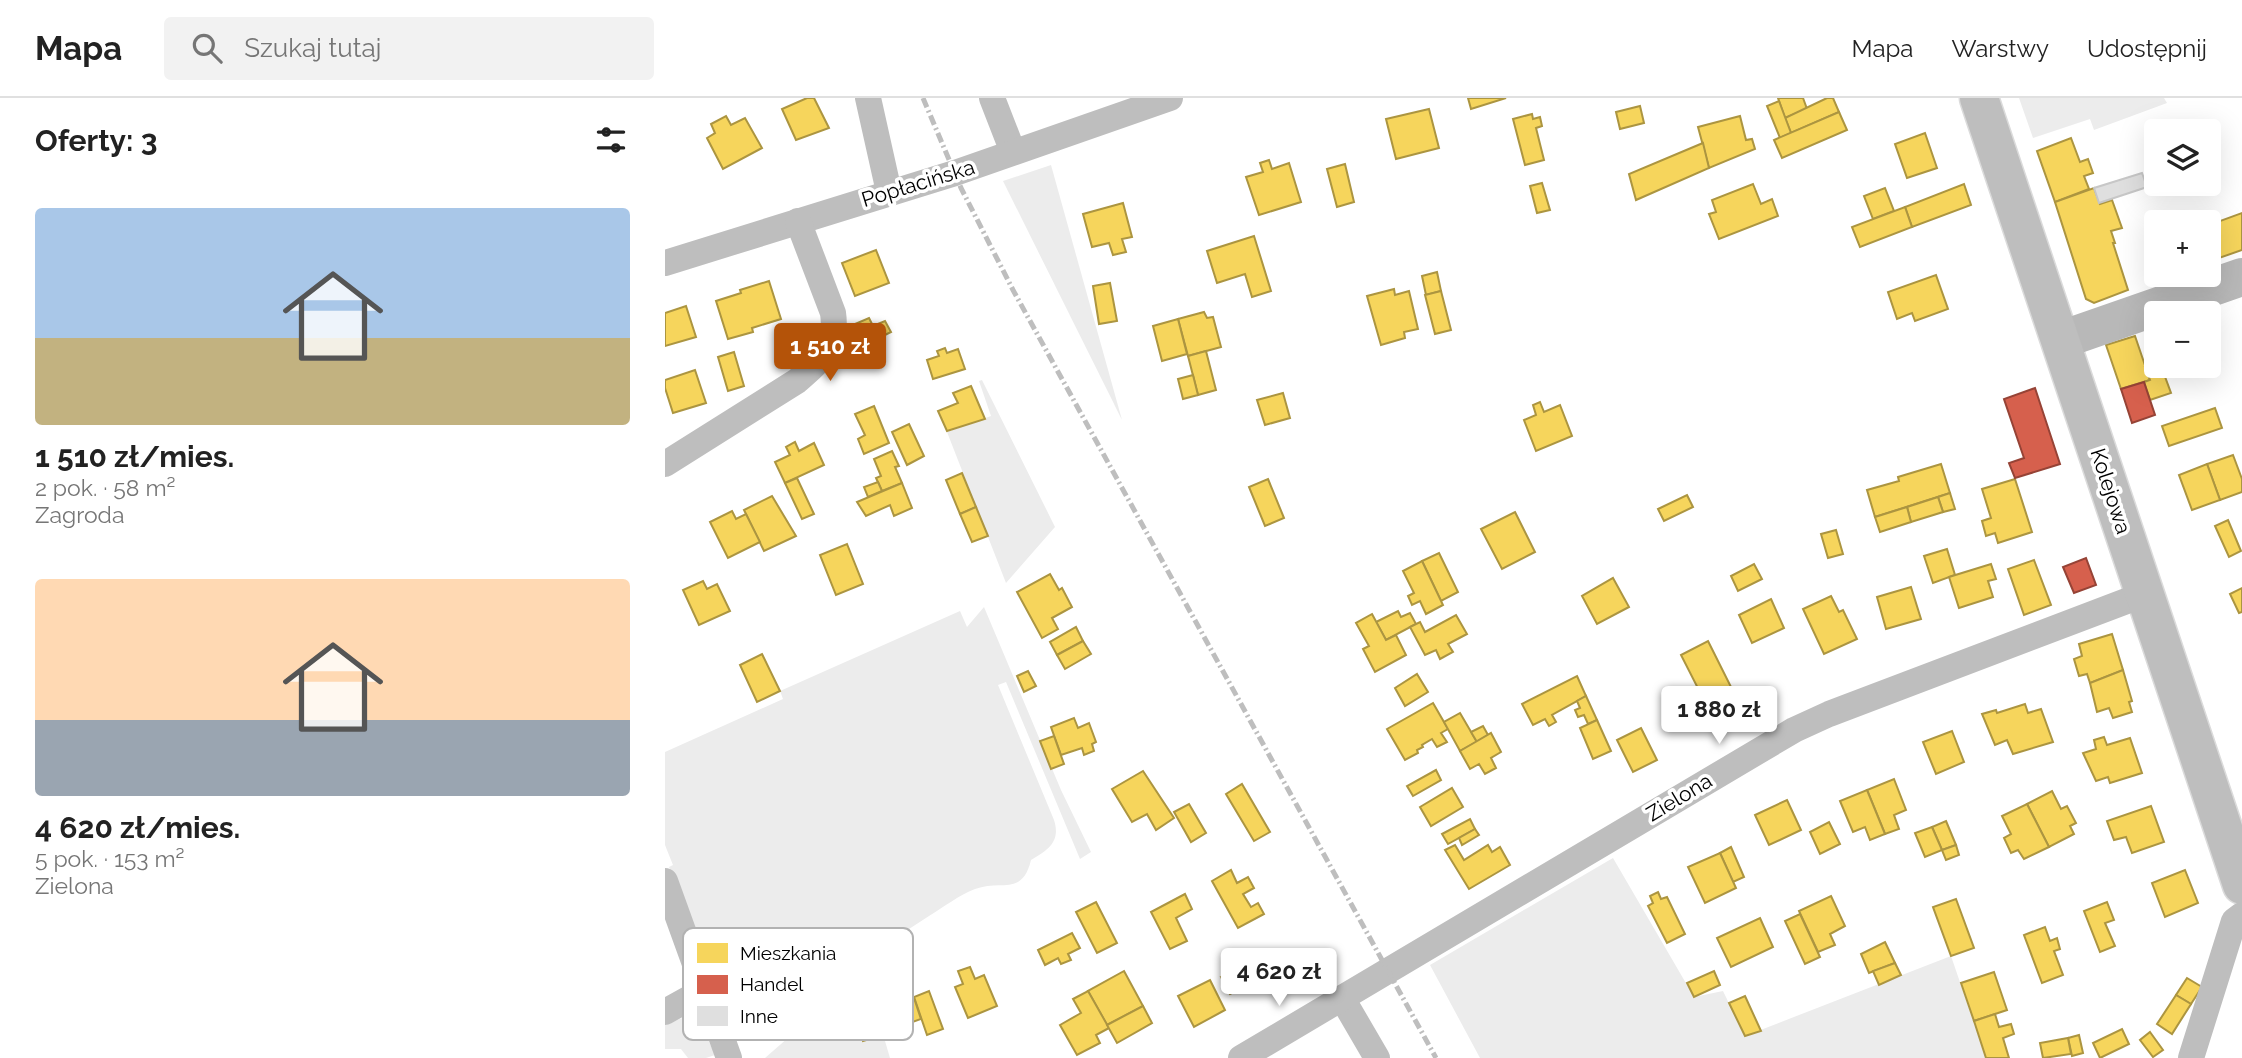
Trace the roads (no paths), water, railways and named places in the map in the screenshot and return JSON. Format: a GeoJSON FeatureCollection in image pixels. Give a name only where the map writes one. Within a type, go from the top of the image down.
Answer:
{"type":"FeatureCollection","features":[{"type":"Feature","properties":{"kind":"main road","name":"Kolejowa"},"geometry":{"type":"LineString","coordinates":[[1979,98],[2240,872]]}},
{"type":"Feature","properties":{"kind":"main road"},"geometry":{"type":"LineString","coordinates":[[2061,340],[2242,277]]}},
{"type":"Feature","properties":{"kind":"street"},"geometry":{"type":"LineString","coordinates":[[867,98],[889,192]]}},
{"type":"Feature","properties":{"kind":"street"},"geometry":{"type":"LineString","coordinates":[[992,98],[1013,152]]}},
{"type":"Feature","properties":{"kind":"street","name":"Popłacińska"},"geometry":{"type":"LineString","coordinates":[[665,263],[955,173],[1170,98]]}},
{"type":"Feature","properties":{"kind":"street"},"geometry":{"type":"LineString","coordinates":[[665,464],[797,381],[813,368],[831,343],[835,329],[833,313],[798,221]]}},
{"type":"Feature","properties":{"kind":"street","name":"Zielona"},"geometry":{"type":"LineString","coordinates":[[1241,1058],[1794,730],[1829,714],[2145,594]]}},
{"type":"Feature","properties":{"kind":"street"},"geometry":{"type":"LineString","coordinates":[[665,881],[683,928]]}},
{"type":"Feature","properties":{"kind":"street"},"geometry":{"type":"LineString","coordinates":[[2191,1058],[2234,921],[2242,915]]}},
{"type":"Feature","properties":{"kind":"street"},"geometry":{"type":"LineString","coordinates":[[1342,998],[1377,1058]]}},
{"type":"Feature","properties":{"kind":"street"},"geometry":{"type":"LineString","coordinates":[[665,1012],[683,1002]]}},
{"type":"Feature","properties":{"kind":"street"},"geometry":{"type":"LineString","coordinates":[[723,1040],[729,1058]]}},
{"type":"Feature","properties":{"kind":"railway"},"geometry":{"type":"LineString","coordinates":[[923,98],[961,188],[1013,290],[1436,1058]]}}]}
